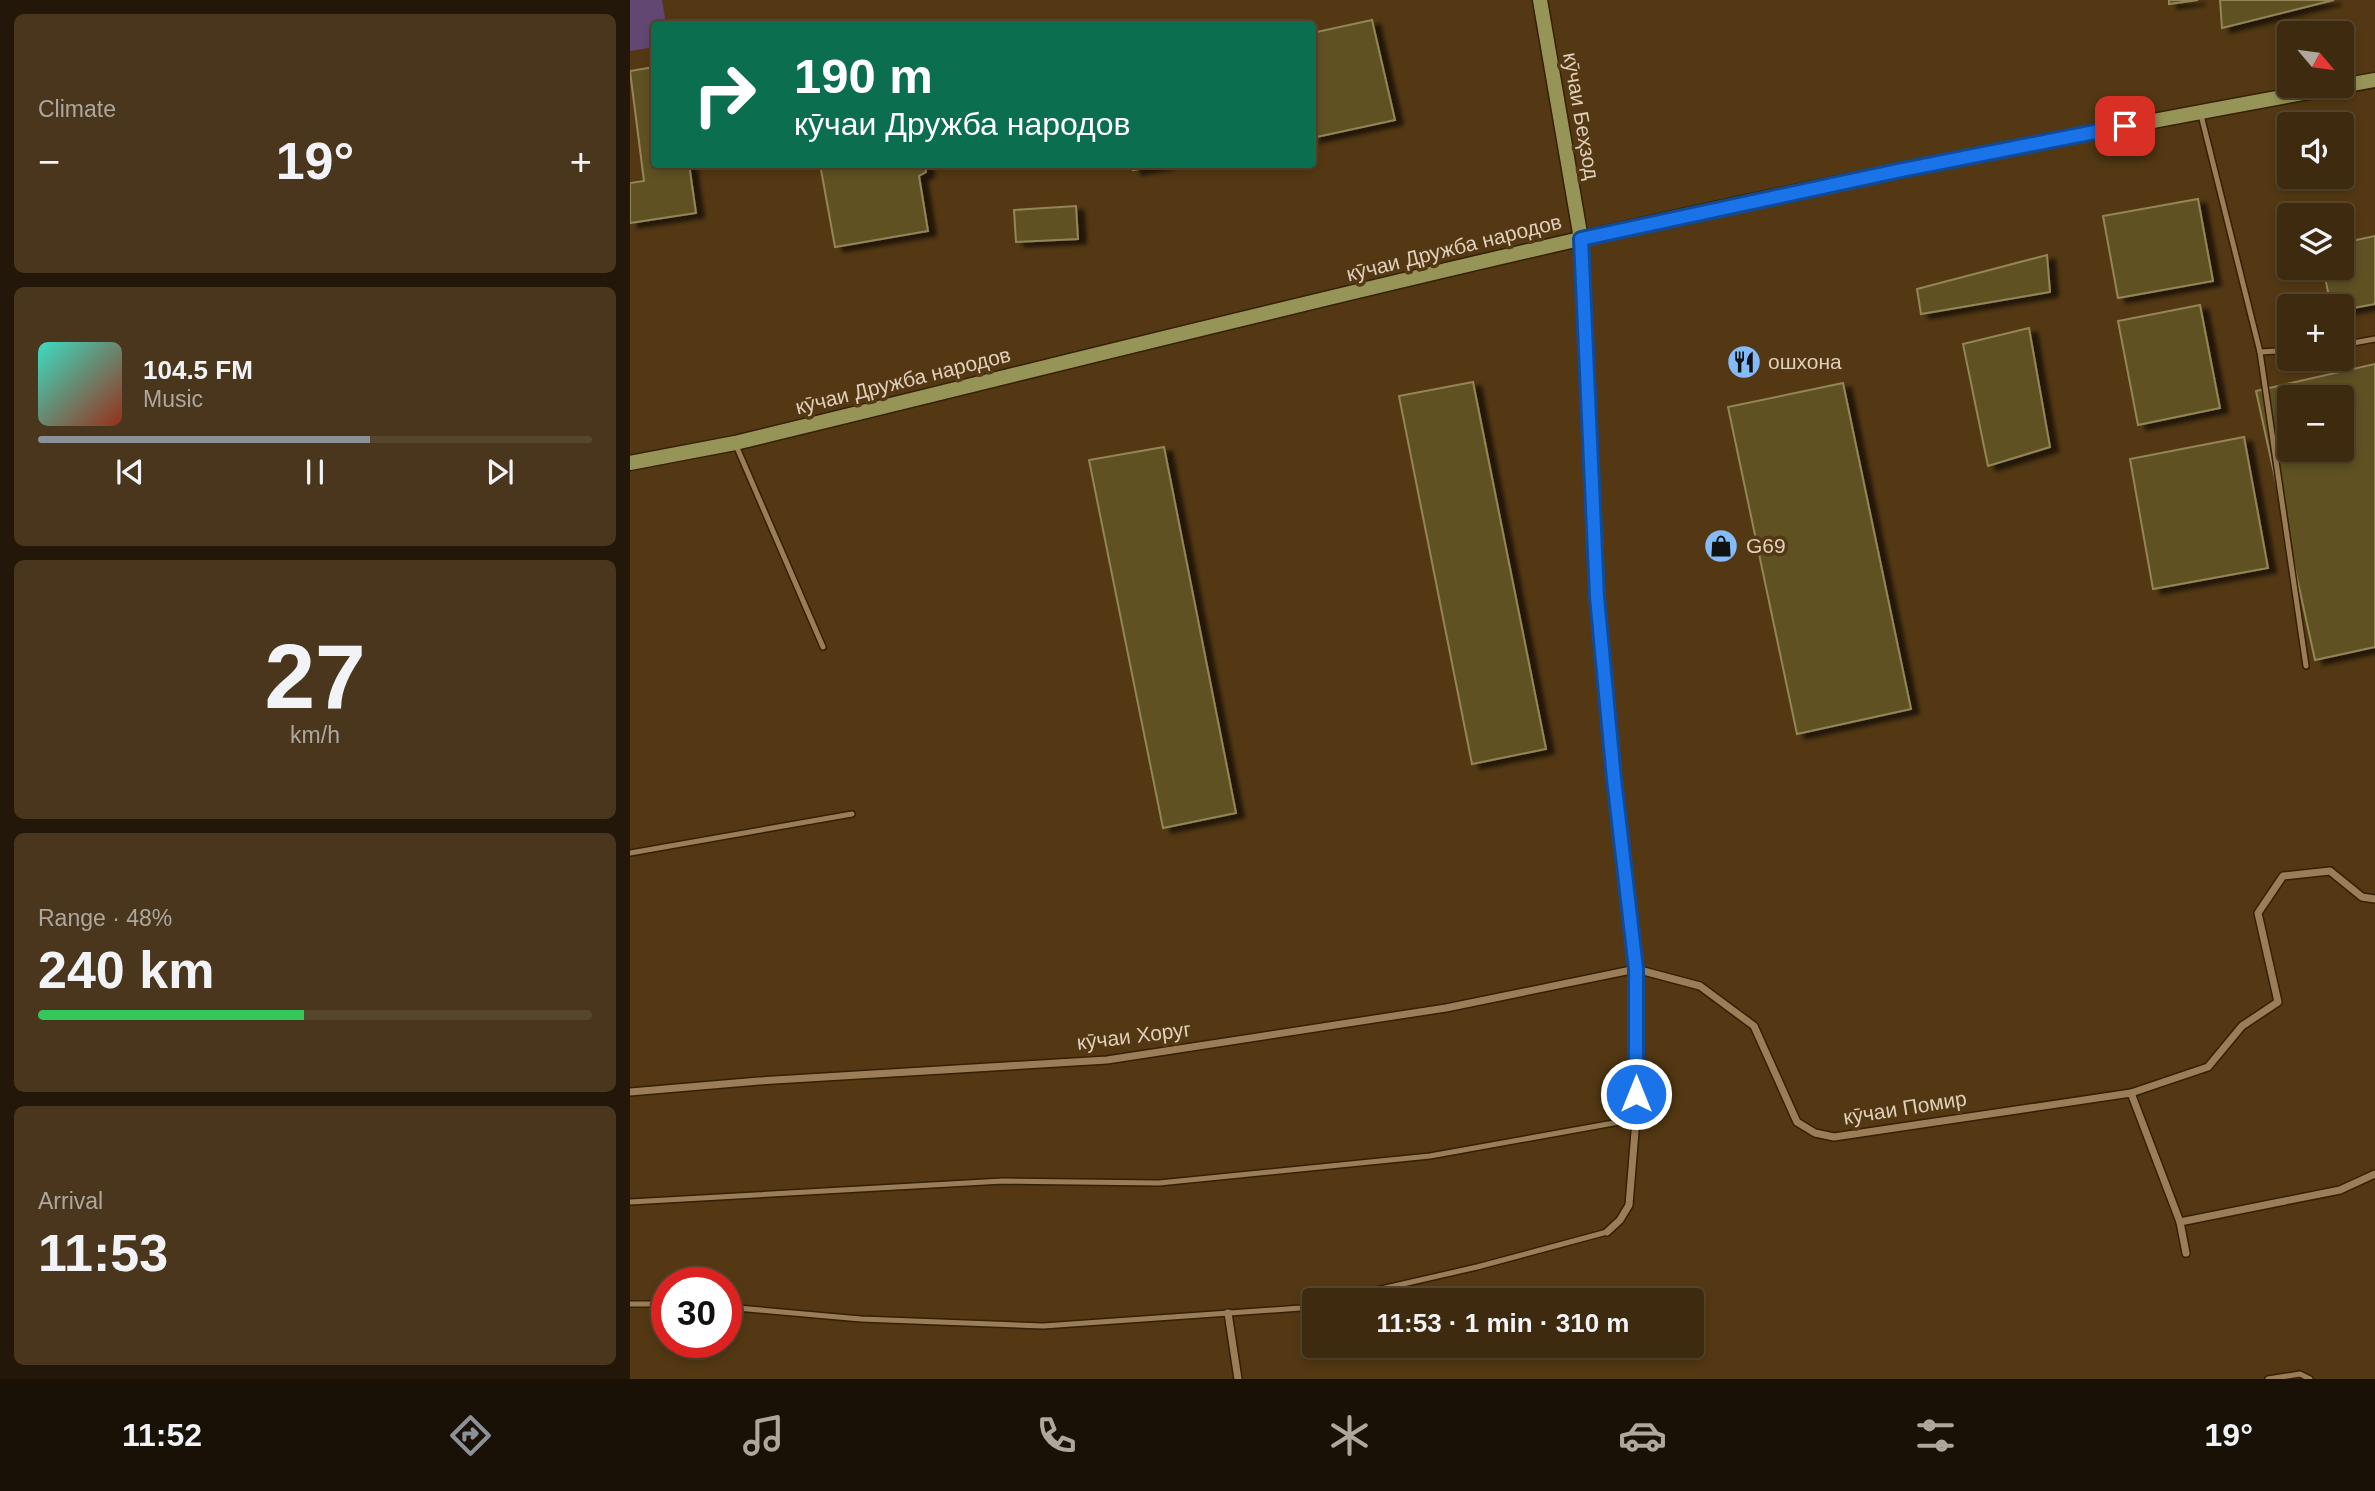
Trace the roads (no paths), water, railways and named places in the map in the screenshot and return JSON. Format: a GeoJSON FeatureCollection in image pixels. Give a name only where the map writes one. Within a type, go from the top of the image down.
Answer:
{"type":"FeatureCollection","features":[{"type":"Feature","properties":{"kind":"main road","name":"кӯчаи Беҳзод"},"geometry":{"type":"LineString","coordinates":[[1540,0],[1581,239]]}},
{"type":"Feature","properties":{"kind":"main road","name":"кӯчаи Дружба народов"},"geometry":{"type":"LineString","coordinates":[[630,463],[735,443],[1581,239],[1897,171],[2375,80]]}},
{"type":"Feature","properties":{"kind":"street"},"geometry":{"type":"LineString","coordinates":[[1581,239],[1597,597],[1636,969],[1636,1119],[1629,1205],[1620,1220],[1607,1232]]}},
{"type":"Feature","properties":{"kind":"street","name":"кӯчаи Помир"},"geometry":{"type":"LineString","coordinates":[[1636,969],[1700,986],[1754,1026],[1797,1122],[1815,1133],[1834,1137],[2131,1093],[2207,1067],[2242,1026],[2278,1002],[2258,913],[2283,876],[2330,871],[2362,897],[2375,899]]}},
{"type":"Feature","properties":{"kind":"street","name":"кӯчаи Хоруг"},"geometry":{"type":"LineString","coordinates":[[630,1092],[759,1081],[1107,1060],[1446,1008],[1636,969]]}},
{"type":"Feature","properties":{"kind":"street"},"geometry":{"type":"LineString","coordinates":[[2131,1093],[2180,1222],[2186,1253]]}},
{"type":"Feature","properties":{"kind":"street"},"geometry":{"type":"LineString","coordinates":[[2180,1222],[2340,1190],[2375,1174]]}},
{"type":"Feature","properties":{"kind":"street"},"geometry":{"type":"LineString","coordinates":[[1228,1313],[1237,1379]]}},
{"type":"Feature","properties":{"kind":"lane"},"geometry":{"type":"LineString","coordinates":[[2201,111],[2260,352],[2306,666]]}},
{"type":"Feature","properties":{"kind":"lane"},"geometry":{"type":"LineString","coordinates":[[2354,343],[2375,339]]}},
{"type":"Feature","properties":{"kind":"lane"},"geometry":{"type":"LineString","coordinates":[[2260,352],[2277,351]]}},
{"type":"Feature","properties":{"kind":"lane"},"geometry":{"type":"LineString","coordinates":[[735,443],[824,647]]}},
{"type":"Feature","properties":{"kind":"lane"},"geometry":{"type":"LineString","coordinates":[[630,853],[852,814]]}},
{"type":"Feature","properties":{"kind":"lane"},"geometry":{"type":"LineString","coordinates":[[630,1202],[1003,1181],[1159,1184],[1430,1156],[1636,1119]]}},
{"type":"Feature","properties":{"kind":"lane"},"geometry":{"type":"LineString","coordinates":[[1388,1288],[1477,1268],[1607,1232]]}},
{"type":"Feature","properties":{"kind":"lane"},"geometry":{"type":"LineString","coordinates":[[630,1304],[651,1304]]}},
{"type":"Feature","properties":{"kind":"lane"},"geometry":{"type":"LineString","coordinates":[[742,1308],[861,1319],[1044,1326],[1302,1306]]}},
{"type":"Feature","properties":{"kind":"lane"},"geometry":{"type":"LineString","coordinates":[[2268,1379],[2300,1374],[2310,1379]]}},
{"type":"Feature","properties":{"kind":"place","name":"ошхона"},"geometry":{"type":"Point","coordinates":[1744,362]}},
{"type":"Feature","properties":{"kind":"place","name":"G69"},"geometry":{"type":"Point","coordinates":[1721,546]}}]}
